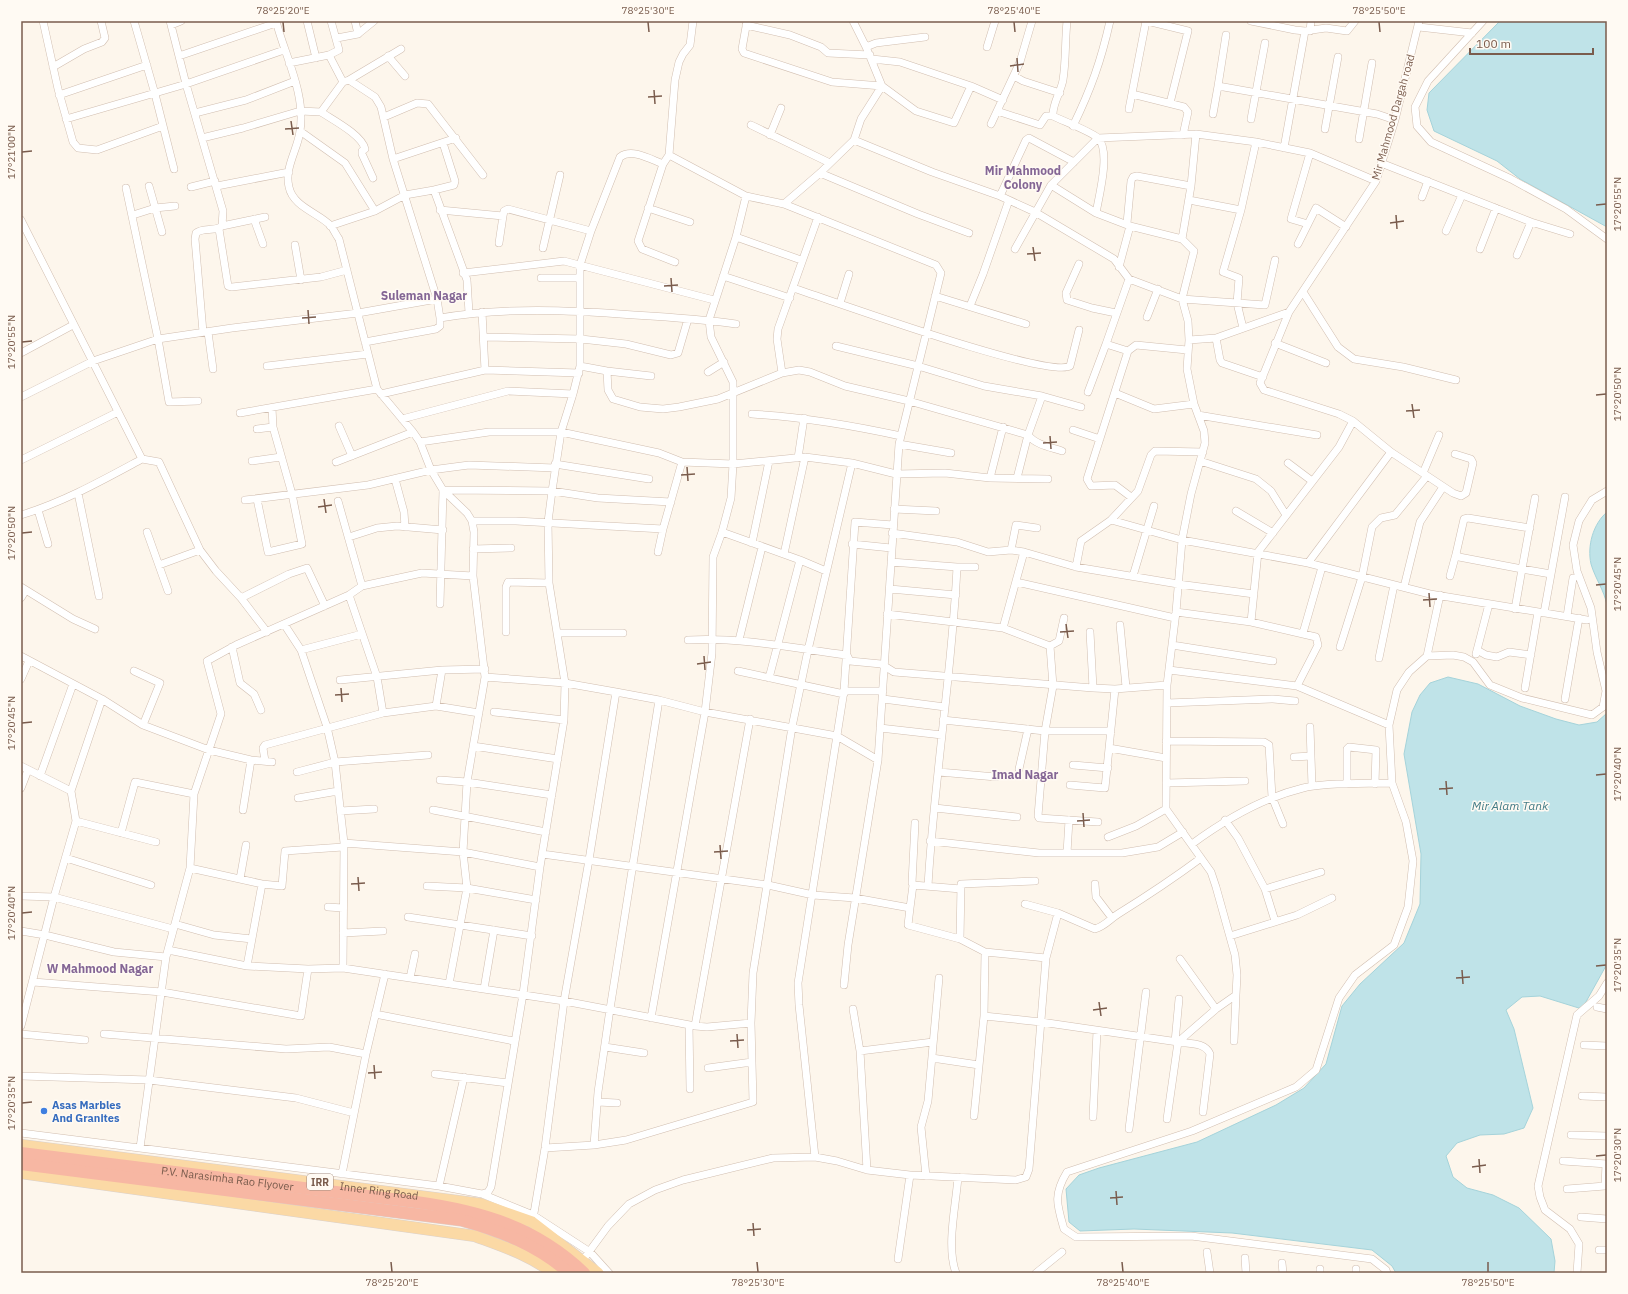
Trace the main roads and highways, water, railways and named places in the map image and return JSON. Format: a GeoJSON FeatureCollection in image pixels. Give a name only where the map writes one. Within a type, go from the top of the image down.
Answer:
{"type":"FeatureCollection","features":[{"type":"Feature","properties":{"kind":"highway","name":"P.V. Narasimha Rao Flyover"},"geometry":{"type":"LineString","coordinates":[[21,1154],[416,1202],[463,1210],[509,1224],[530,1234],[558,1251],[584,1273]]}},
{"type":"Feature","properties":{"kind":"highway","name":"P.V. Narasimha Rao Flyover"},"geometry":{"type":"LineString","coordinates":[[21,1164],[461,1220],[505,1233],[525,1242],[557,1263],[569,1273]]}},
{"type":"Feature","properties":{"kind":"main road","name":"Inner Ring Road"},"geometry":{"type":"LineString","coordinates":[[21,1146],[481,1204],[533,1218],[587,1256],[598,1273]]}},
{"type":"Feature","properties":{"kind":"main road"},"geometry":{"type":"LineString","coordinates":[[21,1173],[475,1236],[522,1254],[542,1264],[553,1273]]}},
{"type":"Feature","properties":{"kind":"water"},"geometry":{"type":"Polygon","coordinates":[[[1500,21],[1607,21],[1607,227],[1520,179],[1497,161],[1434,131],[1427,110],[1429,93],[1500,21]]]}},
{"type":"Feature","properties":{"kind":"water"},"geometry":{"type":"Polygon","coordinates":[[[1607,512],[1607,605],[1604,594],[1591,564],[1590,550],[1592,536],[1595,529],[1602,517],[1607,512]]]}},
{"type":"Feature","properties":{"kind":"water","name":"Mir Alam Tank"},"geometry":{"type":"Polygon","coordinates":[[[1448,677],[1478,684],[1520,706],[1556,719],[1579,725],[1597,722],[1607,713],[1607,964],[1582,1009],[1540,996],[1522,997],[1506,1010],[1514,1029],[1533,1108],[1524,1128],[1504,1134],[1480,1135],[1457,1143],[1446,1156],[1453,1177],[1467,1188],[1493,1195],[1519,1208],[1551,1239],[1555,1261],[1554,1273],[1396,1273],[1392,1266],[1372,1250],[1232,1233],[1134,1229],[1080,1231],[1069,1222],[1066,1189],[1079,1175],[1099,1168],[1197,1142],[1276,1105],[1304,1088],[1326,1064],[1342,1006],[1360,984],[1404,943],[1420,904],[1421,854],[1404,754],[1412,712],[1420,695],[1430,683],[1448,677]]]}},
{"type":"Feature","properties":{"kind":"place","name":"Asas Marbles And Granites"},"geometry":{"type":"Point","coordinates":[44,1111]}},
{"type":"Feature","properties":{"kind":"district","name":"Mir Mahmood Colony"},"geometry":{"type":"Point","coordinates":[1023,178]}},
{"type":"Feature","properties":{"kind":"district","name":"Suleman Nagar"},"geometry":{"type":"Point","coordinates":[424,296]}},
{"type":"Feature","properties":{"kind":"district","name":"Imad Nagar"},"geometry":{"type":"Point","coordinates":[1025,775]}},
{"type":"Feature","properties":{"kind":"district","name":"W Mahmood Nagar"},"geometry":{"type":"Point","coordinates":[100,969]}}]}
